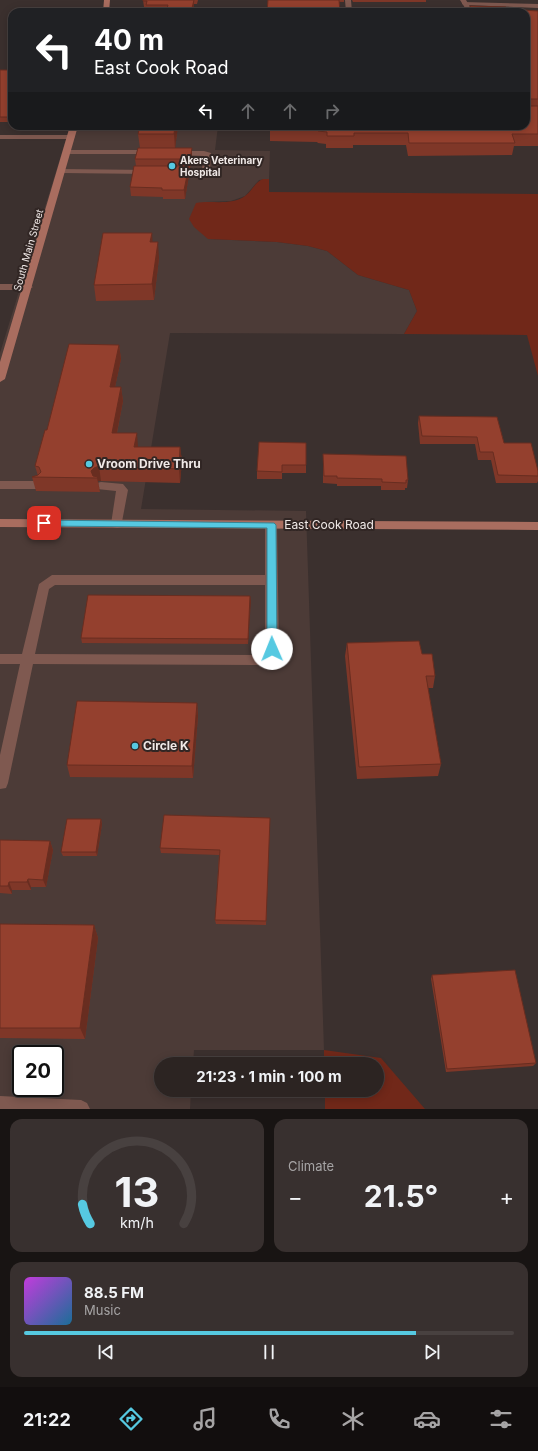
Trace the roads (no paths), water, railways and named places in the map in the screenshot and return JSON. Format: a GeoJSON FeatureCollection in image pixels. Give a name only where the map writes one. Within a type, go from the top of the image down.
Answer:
{"type":"FeatureCollection","features":[{"type":"Feature","properties":{"kind":"street"},"geometry":{"type":"LineString","coordinates":[[464,1],[538,6]]}},
{"type":"Feature","properties":{"kind":"street","name":"South Main Street"},"geometry":{"type":"LineString","coordinates":[[0,379],[73,130]]}},
{"type":"Feature","properties":{"kind":"street"},"geometry":{"type":"LineString","coordinates":[[0,136],[71,137]]}},
{"type":"Feature","properties":{"kind":"street"},"geometry":{"type":"LineString","coordinates":[[62,171],[202,172],[206,170],[208,155],[204,153],[67,152]]}},
{"type":"Feature","properties":{"kind":"street"},"geometry":{"type":"LineString","coordinates":[[0,287],[28,287]]}},
{"type":"Feature","properties":{"kind":"street"},"geometry":{"type":"LineString","coordinates":[[0,485],[37,485]]}},
{"type":"Feature","properties":{"kind":"street"},"geometry":{"type":"LineString","coordinates":[[101,486],[119,487],[122,490],[118,524]]}},
{"type":"Feature","properties":{"kind":"street","name":"East Cook Road"},"geometry":{"type":"LineString","coordinates":[[0,522],[538,526]]}},
{"type":"Feature","properties":{"kind":"street"},"geometry":{"type":"LineString","coordinates":[[0,659],[262,660],[270,656],[272,649],[271,525]]}},
{"type":"Feature","properties":{"kind":"street"},"geometry":{"type":"LineString","coordinates":[[1,783],[43,587],[52,580],[272,580]]}},
{"type":"Feature","properties":{"kind":"street"},"geometry":{"type":"LineString","coordinates":[[0,1105],[81,1109]]}},
{"type":"Feature","properties":{"kind":"place","name":"Akers Veterinary Hospital"},"geometry":{"type":"Point","coordinates":[172,166]}},
{"type":"Feature","properties":{"kind":"place","name":"Vroom Drive Thru"},"geometry":{"type":"Point","coordinates":[89,464]}},
{"type":"Feature","properties":{"kind":"place","name":"Circle K"},"geometry":{"type":"Point","coordinates":[135,746]}}]}
